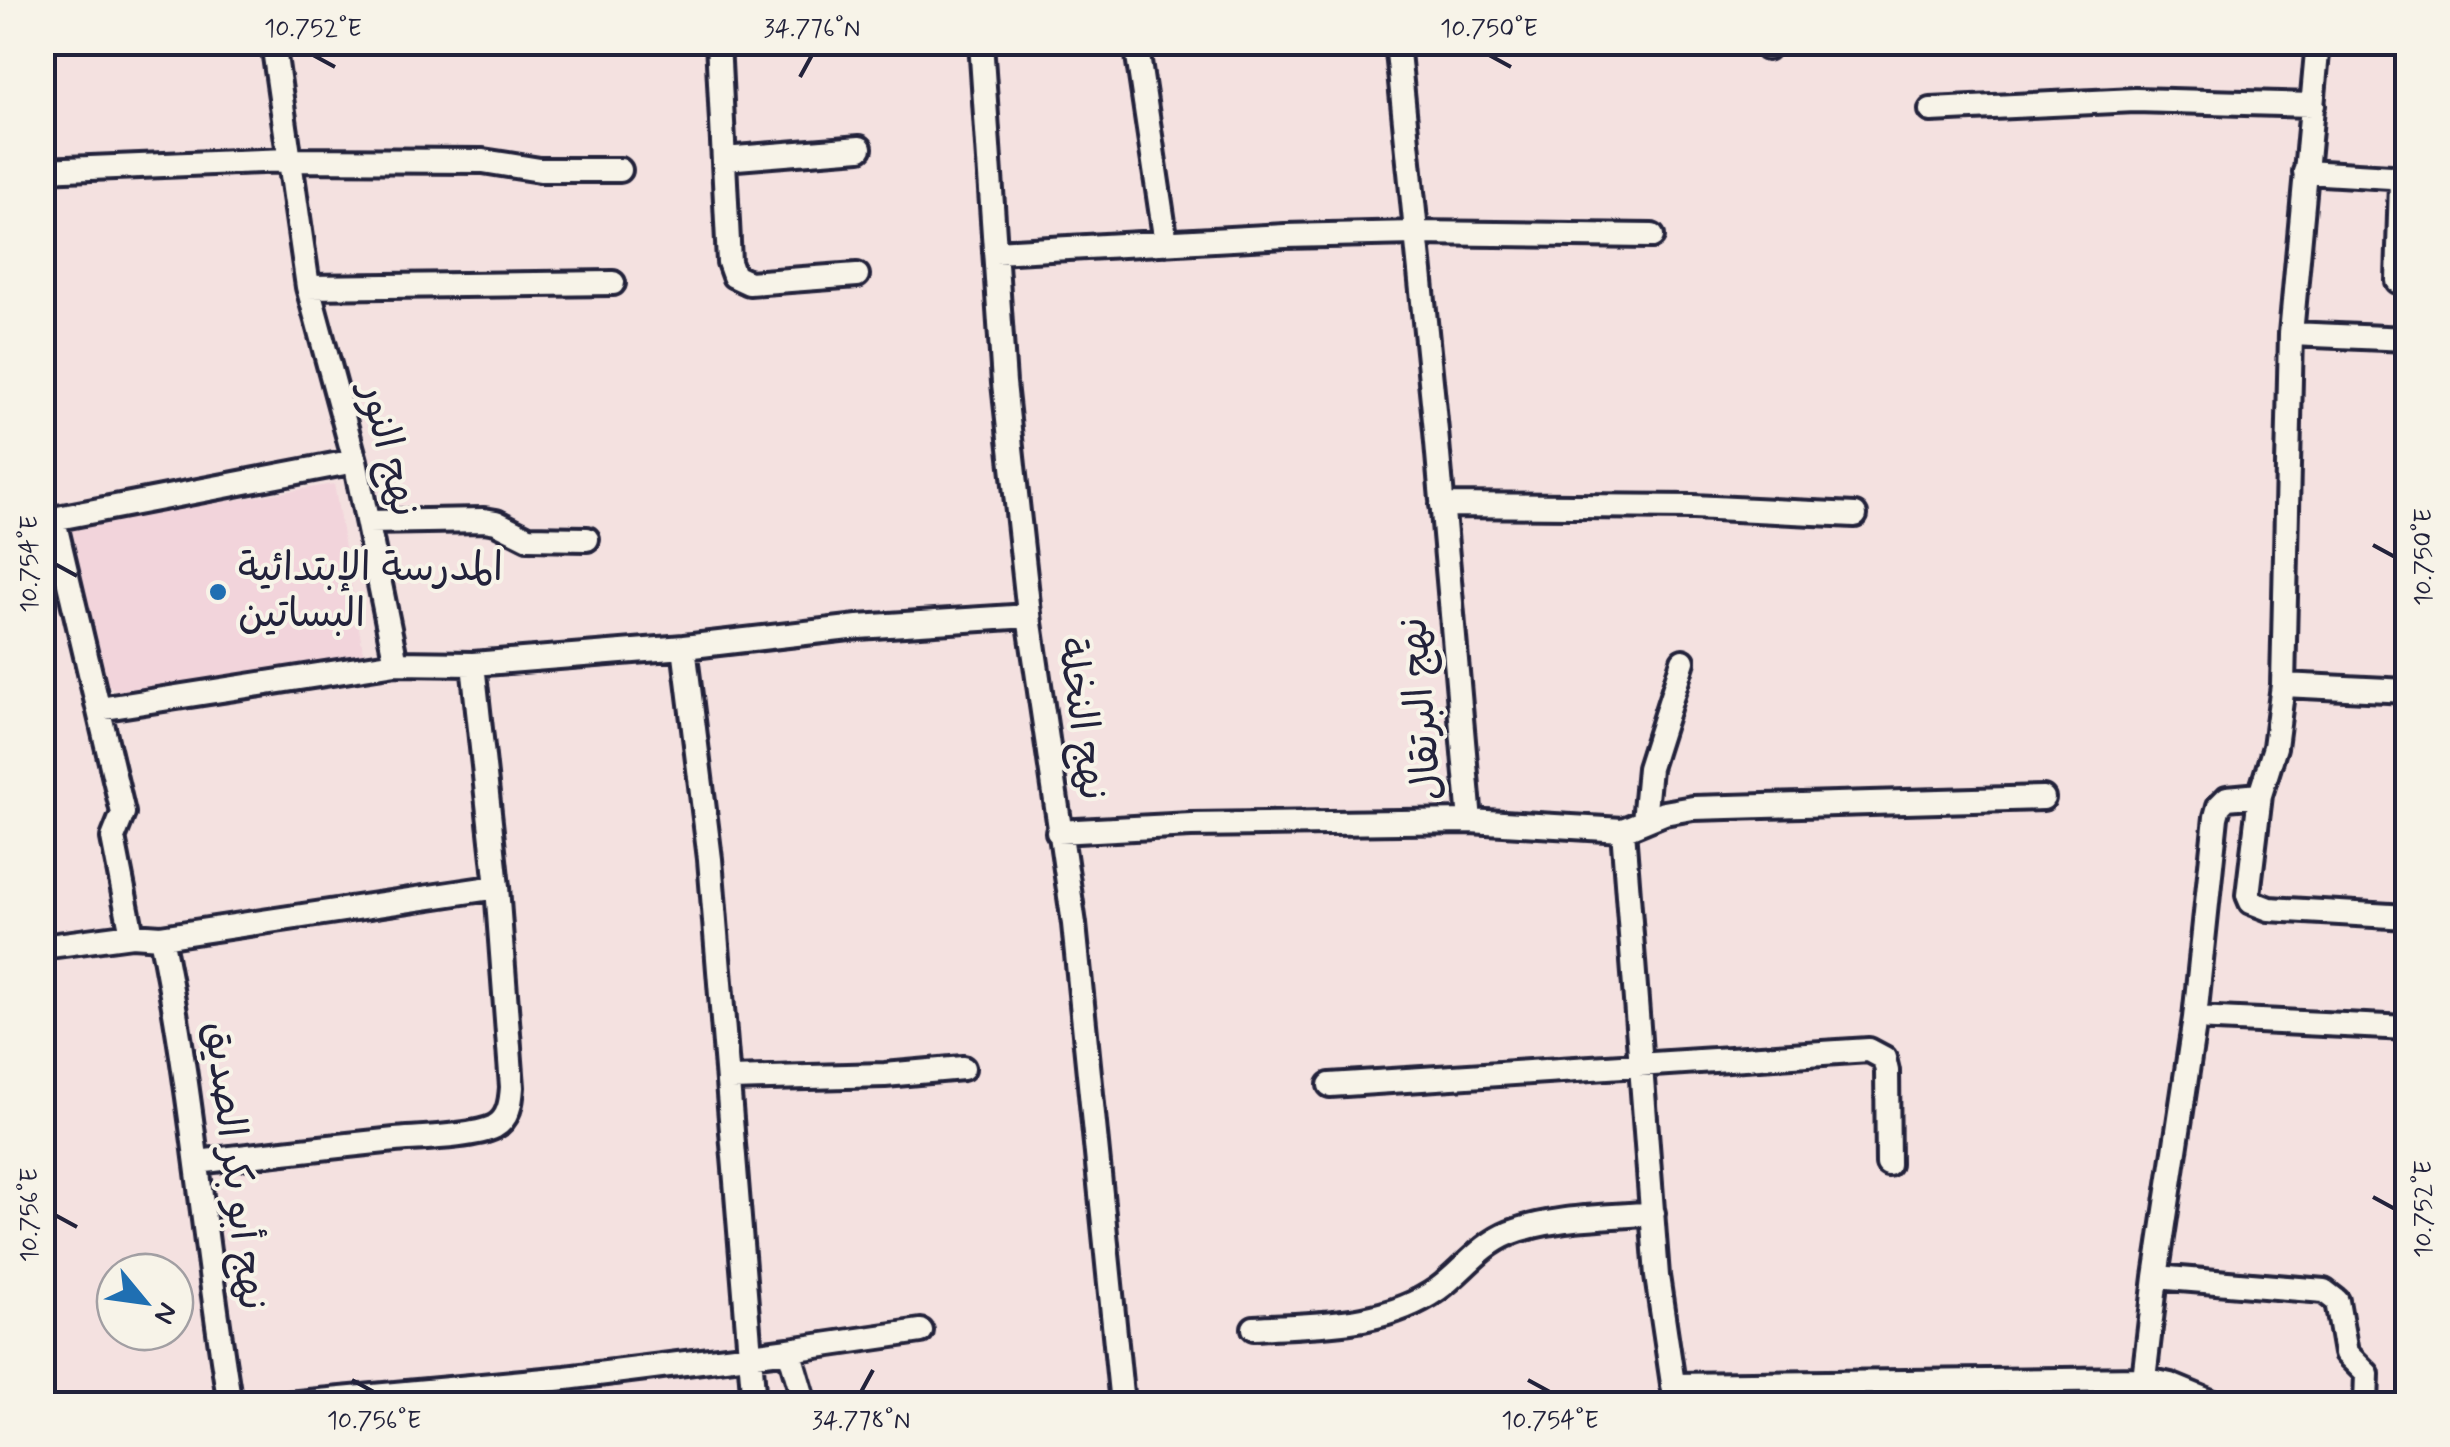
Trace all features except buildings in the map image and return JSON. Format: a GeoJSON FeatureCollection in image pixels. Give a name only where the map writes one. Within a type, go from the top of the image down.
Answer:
{"type":"FeatureCollection","features":[{"type":"Feature","properties":{"kind":"street","name":"نهج النور"},"geometry":{"type":"LineString","coordinates":[[272,42],[308,287],[355,461],[396,662]]}},
{"type":"Feature","properties":{"kind":"street"},"geometry":{"type":"LineString","coordinates":[[718,42],[730,262],[734,276],[749,283],[857,275]]}},
{"type":"Feature","properties":{"kind":"street","name":"نهج النخلة"},"geometry":{"type":"LineString","coordinates":[[981,42],[1004,384],[1029,616],[1074,924],[1122,1404]]}},
{"type":"Feature","properties":{"kind":"street"},"geometry":{"type":"LineString","coordinates":[[1136,42],[1166,243]]}},
{"type":"Feature","properties":{"kind":"street","name":"نهج البرتقال"},"geometry":{"type":"LineString","coordinates":[[1397,42],[1470,821],[1633,826],[1693,808],[2043,798]]}},
{"type":"Feature","properties":{"kind":"street"},"geometry":{"type":"LineString","coordinates":[[2318,42],[2291,334],[2282,684],[2275,747],[2260,795],[2248,895],[2251,902],[2269,909],[2408,917]]}},
{"type":"Feature","properties":{"kind":"street"},"geometry":{"type":"LineString","coordinates":[[1930,110],[2135,100],[2312,105]]}},
{"type":"Feature","properties":{"kind":"street"},"geometry":{"type":"LineString","coordinates":[[724,160],[860,148]]}},
{"type":"Feature","properties":{"kind":"street"},"geometry":{"type":"LineString","coordinates":[[42,170],[288,160],[482,160],[540,170],[620,170]]}},
{"type":"Feature","properties":{"kind":"street"},"geometry":{"type":"LineString","coordinates":[[2306,172],[2391,177],[2400,182],[2398,282]]}},
{"type":"Feature","properties":{"kind":"street"},"geometry":{"type":"LineString","coordinates":[[995,252],[1415,233],[1652,236]]}},
{"type":"Feature","properties":{"kind":"street"},"geometry":{"type":"LineString","coordinates":[[308,287],[613,282]]}},
{"type":"Feature","properties":{"kind":"street"},"geometry":{"type":"LineString","coordinates":[[2291,334],[2408,339]]}},
{"type":"Feature","properties":{"kind":"street"},"geometry":{"type":"LineString","coordinates":[[132,935],[113,838],[123,813],[48,520],[355,461]]}},
{"type":"Feature","properties":{"kind":"street"},"geometry":{"type":"LineString","coordinates":[[1442,506],[1693,506],[1855,515]]}},
{"type":"Feature","properties":{"kind":"street"},"geometry":{"type":"LineString","coordinates":[[368,522],[484,520],[528,538],[587,539]]}},
{"type":"Feature","properties":{"kind":"street"},"geometry":{"type":"LineString","coordinates":[[98,710],[396,662],[473,664],[684,647],[858,627],[1029,616]]}},
{"type":"Feature","properties":{"kind":"street"},"geometry":{"type":"LineString","coordinates":[[684,647],[710,859],[754,1404]]}},
{"type":"Feature","properties":{"kind":"street"},"geometry":{"type":"LineString","coordinates":[[1683,660],[1633,826],[1657,1276],[1674,1395],[2144,1379],[2216,1404]]}},
{"type":"Feature","properties":{"kind":"street"},"geometry":{"type":"LineString","coordinates":[[197,1162],[480,1130],[502,1120],[508,1110],[512,1087],[473,664]]}},
{"type":"Feature","properties":{"kind":"street"},"geometry":{"type":"LineString","coordinates":[[2282,684],[2408,692]]}},
{"type":"Feature","properties":{"kind":"street"},"geometry":{"type":"LineString","coordinates":[[2141,1404],[2195,1018],[2219,806],[2235,795],[2260,795]]}},
{"type":"Feature","properties":{"kind":"street"},"geometry":{"type":"LineString","coordinates":[[1058,832],[1470,821]]}},
{"type":"Feature","properties":{"kind":"street"},"geometry":{"type":"LineString","coordinates":[[42,947],[132,935],[161,937],[496,887]]}},
{"type":"Feature","properties":{"kind":"street","name":"نهج أبو بكر الصديق"},"geometry":{"type":"LineString","coordinates":[[161,937],[181,1036],[230,1404]]}},
{"type":"Feature","properties":{"kind":"street"},"geometry":{"type":"LineString","coordinates":[[2195,1018],[2408,1028]]}},
{"type":"Feature","properties":{"kind":"street"},"geometry":{"type":"LineString","coordinates":[[1330,1085],[1870,1050],[1884,1058],[1887,1071],[1888,1164]]}},
{"type":"Feature","properties":{"kind":"street"},"geometry":{"type":"LineString","coordinates":[[730,1079],[884,1075],[963,1068]]}},
{"type":"Feature","properties":{"kind":"street"},"geometry":{"type":"LineString","coordinates":[[1254,1328],[1361,1320],[1389,1314],[1435,1291],[1485,1246],[1509,1233],[1541,1224],[1653,1213]]}},
{"type":"Feature","properties":{"kind":"street"},"geometry":{"type":"LineString","coordinates":[[2156,1277],[2333,1294],[2346,1352],[2367,1374],[2366,1404]]}},
{"type":"Feature","properties":{"kind":"street"},"geometry":{"type":"LineString","coordinates":[[287,1404],[566,1378],[921,1331]]}},
{"type":"Feature","properties":{"kind":"street"},"geometry":{"type":"LineString","coordinates":[[789,1350],[805,1404]]}},
{"type":"Feature","properties":{"kind":"shaded area","name":"المدرسة الإبتدائية البساتين"},"geometry":{"type":"Polygon","coordinates":[[[334,484],[364,657],[119,693],[102,681],[68,527],[334,484]]]}},
{"type":"Feature","properties":{"kind":"place","name":"المدرسة الإبتدائية البساتين"},"geometry":{"type":"Point","coordinates":[218,592]}}]}
